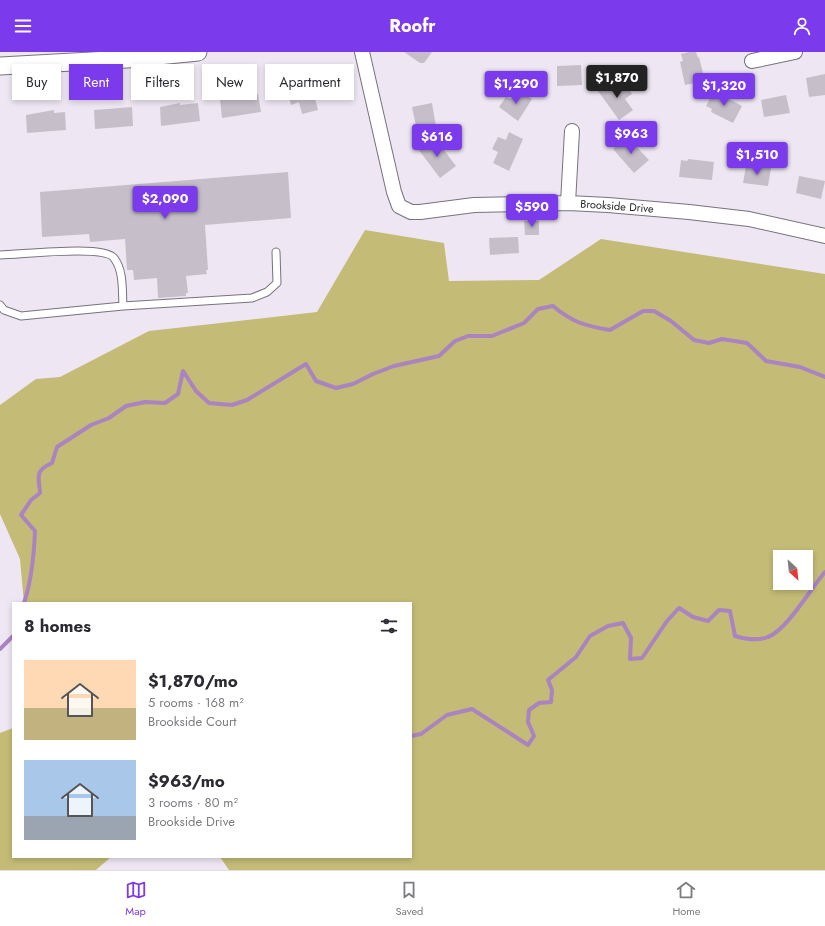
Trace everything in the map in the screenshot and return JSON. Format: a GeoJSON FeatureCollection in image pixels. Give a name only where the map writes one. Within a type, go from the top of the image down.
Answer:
{"type":"FeatureCollection","features":[{"type":"Feature","properties":{"kind":"street"},"geometry":{"type":"LineString","coordinates":[[0,66],[127,59],[198,52]]}},
{"type":"Feature","properties":{"kind":"street","name":"Brookside Drive"},"geometry":{"type":"LineString","coordinates":[[362,52],[394,192],[399,206],[411,212],[474,205],[568,203],[689,212],[742,218],[825,236]]}},
{"type":"Feature","properties":{"kind":"street"},"geometry":{"type":"LineString","coordinates":[[752,61],[795,52]]}},
{"type":"Feature","properties":{"kind":"street"},"geometry":{"type":"LineString","coordinates":[[568,203],[572,131]]}},
{"type":"Feature","properties":{"kind":"lane"},"geometry":{"type":"LineString","coordinates":[[0,255],[88,250],[111,255],[115,258],[121,273],[123,306]]}},
{"type":"Feature","properties":{"kind":"lane"},"geometry":{"type":"LineString","coordinates":[[0,306],[15,315],[21,316],[123,306],[252,298],[267,292],[277,283],[276,252]]}},
{"type":"Feature","properties":{"kind":"shaded area"},"geometry":{"type":"Polygon","coordinates":[[[365,230],[444,243],[449,281],[539,280],[601,239],[825,274],[825,870],[229,870],[221,858],[412,858],[412,602],[24,602],[20,559],[0,514],[0,405],[36,379],[60,377],[149,331],[317,312],[365,230]]]}},
{"type":"Feature","properties":{"kind":"shaded area"},"geometry":{"type":"Polygon","coordinates":[[[12,728],[12,858],[110,858],[96,870],[0,870],[0,733],[12,728]]]}},
{"type":"Feature","properties":{"kind":"building"},"geometry":{"type":"Polygon","coordinates":[[[404,52],[432,52],[424,63],[420,63],[404,52]]]}},
{"type":"Feature","properties":{"kind":"building"},"geometry":{"type":"Polygon","coordinates":[[[696,52],[698,58],[699,57],[705,81],[685,85],[680,62],[683,61],[681,54],[696,52]]]}},
{"type":"Feature","properties":{"kind":"building"},"geometry":{"type":"Polygon","coordinates":[[[581,65],[582,85],[557,86],[557,66],[581,65]]]}},
{"type":"Feature","properties":{"kind":"building"},"geometry":{"type":"Polygon","coordinates":[[[825,74],[825,95],[809,97],[806,78],[825,74]]]}},
{"type":"Feature","properties":{"kind":"building"},"geometry":{"type":"Polygon","coordinates":[[[612,81],[618,90],[626,85],[632,94],[625,99],[633,110],[619,120],[598,91],[612,81]]]}},
{"type":"Feature","properties":{"kind":"building"},"geometry":{"type":"Polygon","coordinates":[[[517,90],[532,99],[518,121],[499,107],[506,97],[511,99],[517,90]]]}},
{"type":"Feature","properties":{"kind":"building"},"geometry":{"type":"Polygon","coordinates":[[[713,93],[719,96],[720,94],[742,106],[733,123],[711,112],[712,109],[706,106],[713,93]]]}},
{"type":"Feature","properties":{"kind":"building"},"geometry":{"type":"Polygon","coordinates":[[[257,94],[261,112],[222,118],[220,100],[257,100],[257,94]]]}},
{"type":"Feature","properties":{"kind":"building"},"geometry":{"type":"Polygon","coordinates":[[[786,95],[790,113],[764,117],[761,100],[786,95]]]}},
{"type":"Feature","properties":{"kind":"building"},"geometry":{"type":"Polygon","coordinates":[[[290,100],[316,100],[318,110],[302,114],[299,102],[291,105],[290,100]]]}},
{"type":"Feature","properties":{"kind":"building"},"geometry":{"type":"Polygon","coordinates":[[[180,103],[180,105],[198,103],[200,121],[161,126],[160,107],[180,103]]]}},
{"type":"Feature","properties":{"kind":"building"},"geometry":{"type":"Polygon","coordinates":[[[432,103],[436,127],[417,131],[412,107],[432,103]]]}},
{"type":"Feature","properties":{"kind":"building"},"geometry":{"type":"Polygon","coordinates":[[[132,107],[133,126],[95,129],[94,110],[132,107]]]}},
{"type":"Feature","properties":{"kind":"building"},"geometry":{"type":"Polygon","coordinates":[[[54,110],[54,113],[65,112],[66,130],[27,133],[26,115],[54,110]]]}},
{"type":"Feature","properties":{"kind":"building"},"geometry":{"type":"Polygon","coordinates":[[[509,132],[523,139],[509,171],[493,163],[498,152],[492,149],[498,137],[506,140],[509,132]]]}},
{"type":"Feature","properties":{"kind":"building"},"geometry":{"type":"Polygon","coordinates":[[[434,137],[456,166],[440,178],[418,149],[434,137]]]}},
{"type":"Feature","properties":{"kind":"building"},"geometry":{"type":"Polygon","coordinates":[[[625,138],[630,144],[632,142],[649,160],[634,173],[613,149],[625,138]]]}},
{"type":"Feature","properties":{"kind":"building"},"geometry":{"type":"Polygon","coordinates":[[[688,159],[714,162],[712,180],[679,177],[681,160],[687,161],[688,159]]]}},
{"type":"Feature","properties":{"kind":"building"},"geometry":{"type":"Polygon","coordinates":[[[746,166],[771,168],[768,186],[743,183],[746,166]]]}},
{"type":"Feature","properties":{"kind":"building"},"geometry":{"type":"Polygon","coordinates":[[[288,172],[291,218],[205,225],[207,274],[186,276],[188,293],[186,293],[186,296],[158,298],[157,278],[134,280],[133,270],[127,270],[125,239],[90,242],[89,234],[42,237],[40,192],[288,172]]]}},
{"type":"Feature","properties":{"kind":"building"},"geometry":{"type":"Polygon","coordinates":[[[799,176],[825,181],[821,199],[796,193],[799,176]]]}},
{"type":"Feature","properties":{"kind":"building"},"geometry":{"type":"Polygon","coordinates":[[[524,221],[539,221],[539,235],[525,235],[524,221]]]}},
{"type":"Feature","properties":{"kind":"building"},"geometry":{"type":"Polygon","coordinates":[[[518,237],[519,253],[490,255],[489,238],[518,237]]]}},
{"type":"Feature","properties":{"kind":"waterway"},"geometry":{"type":"LineString","coordinates":[[24,602],[32,567],[35,531],[21,515],[31,500],[40,493],[40,472],[52,463],[57,447],[91,425],[109,418],[126,406],[145,402],[165,403],[178,394],[183,371],[196,391],[209,403],[232,405],[247,400],[306,364],[316,381],[336,388],[353,384],[394,366],[439,356],[455,341],[468,336],[492,336],[524,323],[538,309],[553,306],[573,320],[593,327],[610,330],[643,311],[654,311],[671,321],[694,340],[709,343],[722,339],[747,343],[766,361],[800,367],[825,377]]}},
{"type":"Feature","properties":{"kind":"waterway"},"geometry":{"type":"LineString","coordinates":[[412,736],[421,734],[447,715],[472,709],[528,745],[534,736],[528,722],[529,710],[539,703],[551,702],[552,690],[548,680],[576,657],[590,636],[608,626],[623,623],[631,638],[630,659],[642,658],[667,621],[679,608],[693,617],[708,621],[719,610],[730,611],[735,636],[752,639],[768,637],[775,633],[791,618],[825,572]]}},
{"type":"Feature","properties":{"kind":"waterway"},"geometry":{"type":"LineString","coordinates":[[0,649],[12,637]]}}]}
